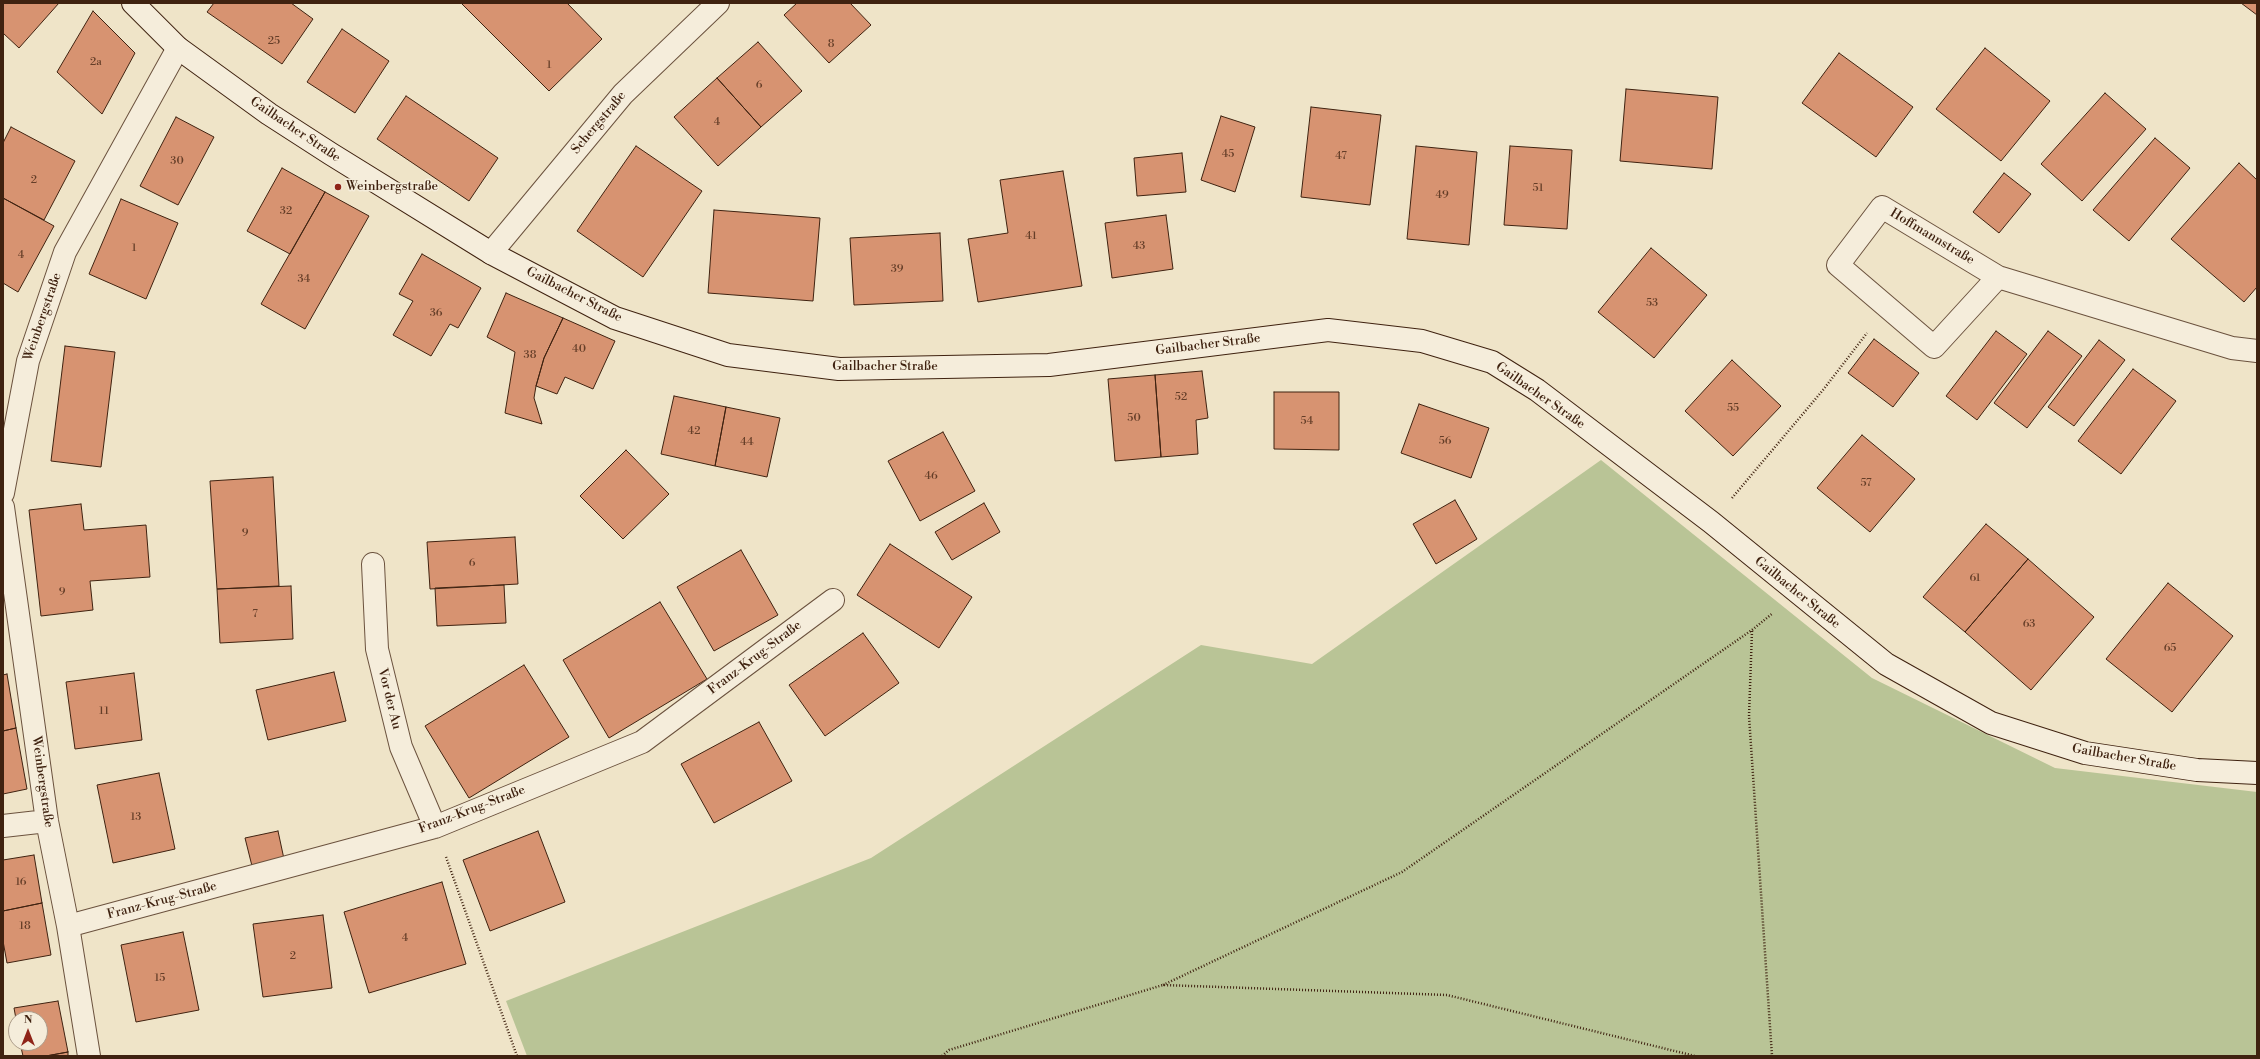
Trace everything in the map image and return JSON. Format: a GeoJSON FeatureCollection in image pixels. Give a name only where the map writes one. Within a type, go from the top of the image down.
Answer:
{"type":"FeatureCollection","features":[{"type":"Feature","properties":{"kind":"street","name":"Gailbacher Straße"},"geometry":{"type":"LineString","coordinates":[[133,3],[178,48],[288,126],[491,253],[622,320],[728,355],[839,369],[1049,366],[1328,330],[1422,341],[1492,362],[1537,390],[1711,522],[1886,664],[1991,723],[2085,753],[2197,770],[2257,773]]}},
{"type":"Feature","properties":{"kind":"street","name":"Schergstraße"},"geometry":{"type":"LineString","coordinates":[[491,253],[623,94],[718,3]]}},
{"type":"Feature","properties":{"kind":"street","name":"Weinbergstraße"},"geometry":{"type":"LineString","coordinates":[[3,493],[28,361],[65,252],[178,48]]}},
{"type":"Feature","properties":{"kind":"street","name":"Hoffmannstraße"},"geometry":{"type":"LineString","coordinates":[[1998,276],[1934,346],[1838,265],[1882,207],[1998,276],[2232,348],[2257,350]]}},
{"type":"Feature","properties":{"kind":"street","name":"Weinbergstraße"},"geometry":{"type":"LineString","coordinates":[[3,507],[47,821],[68,926],[89,1056]]}},
{"type":"Feature","properties":{"kind":"street","name":"Vor der Au"},"geometry":{"type":"LineString","coordinates":[[373,564],[377,649],[401,747],[435,827]]}},
{"type":"Feature","properties":{"kind":"street","name":"Franz-Krug-Straße"},"geometry":{"type":"LineString","coordinates":[[68,926],[435,827],[642,742],[833,600]]}},
{"type":"Feature","properties":{"kind":"street"},"geometry":{"type":"LineString","coordinates":[[3,826],[47,821]]}},
{"type":"Feature","properties":{"kind":"path"},"geometry":{"type":"LineString","coordinates":[[1728,504],[1823,390],[1888,306]]}},
{"type":"Feature","properties":{"kind":"path"},"geometry":{"type":"LineString","coordinates":[[942,1056],[949,1050],[1163,985],[1402,872],[1752,630],[1797,593]]}},
{"type":"Feature","properties":{"kind":"path"},"geometry":{"type":"LineString","coordinates":[[1752,630],[1749,716],[1772,1056]]}},
{"type":"Feature","properties":{"kind":"path"},"geometry":{"type":"LineString","coordinates":[[435,827],[517,1056]]}},
{"type":"Feature","properties":{"kind":"path"},"geometry":{"type":"LineString","coordinates":[[1163,985],[1447,995],[1695,1056]]}},
{"type":"Feature","properties":{"kind":"green space"},"geometry":{"type":"Polygon","coordinates":[[[1601,460],[1872,678],[2055,768],[2257,792],[2257,1056],[527,1056],[506,1001],[871,858],[1201,645],[1312,664],[1601,460]]]}},
{"type":"Feature","properties":{"kind":"building"},"geometry":{"type":"Polygon","coordinates":[[[3,3],[59,3],[19,48],[3,33],[3,3]]]}},
{"type":"Feature","properties":{"kind":"building"},"geometry":{"type":"Polygon","coordinates":[[[214,3],[291,3],[313,19],[282,64],[207,12],[214,3]]]}},
{"type":"Feature","properties":{"kind":"building"},"geometry":{"type":"Polygon","coordinates":[[[461,3],[567,3],[602,39],[549,91],[461,3]]]}},
{"type":"Feature","properties":{"kind":"building"},"geometry":{"type":"Polygon","coordinates":[[[797,3],[850,3],[871,25],[829,63],[784,15],[797,3]]]}},
{"type":"Feature","properties":{"kind":"building"},"geometry":{"type":"Polygon","coordinates":[[[2241,3],[2257,3],[2257,15],[2241,3]]]}},
{"type":"Feature","properties":{"kind":"building"},"geometry":{"type":"Polygon","coordinates":[[[93,11],[135,53],[102,114],[57,72],[93,11]]]}},
{"type":"Feature","properties":{"kind":"building"},"geometry":{"type":"Polygon","coordinates":[[[342,29],[389,61],[355,113],[307,82],[342,29]]]}},
{"type":"Feature","properties":{"kind":"building"},"geometry":{"type":"Polygon","coordinates":[[[758,42],[802,91],[761,127],[717,78],[758,42]]]}},
{"type":"Feature","properties":{"kind":"building"},"geometry":{"type":"Polygon","coordinates":[[[1985,48],[2050,101],[2001,161],[1936,109],[1985,48]]]}},
{"type":"Feature","properties":{"kind":"building"},"geometry":{"type":"Polygon","coordinates":[[[1839,53],[1913,107],[1876,157],[1802,103],[1839,53]]]}},
{"type":"Feature","properties":{"kind":"building"},"geometry":{"type":"Polygon","coordinates":[[[717,78],[761,127],[718,166],[674,117],[717,78]]]}},
{"type":"Feature","properties":{"kind":"building"},"geometry":{"type":"Polygon","coordinates":[[[1626,89],[1718,97],[1712,169],[1620,161],[1626,89]]]}},
{"type":"Feature","properties":{"kind":"building"},"geometry":{"type":"Polygon","coordinates":[[[2105,93],[2146,129],[2082,201],[2041,164],[2105,93]]]}},
{"type":"Feature","properties":{"kind":"building"},"geometry":{"type":"Polygon","coordinates":[[[406,96],[498,158],[469,201],[377,139],[406,96]]]}},
{"type":"Feature","properties":{"kind":"building"},"geometry":{"type":"Polygon","coordinates":[[[1311,107],[1381,115],[1370,205],[1301,197],[1311,107]]]}},
{"type":"Feature","properties":{"kind":"building"},"geometry":{"type":"Polygon","coordinates":[[[1221,116],[1255,127],[1235,192],[1201,180],[1221,116]]]}},
{"type":"Feature","properties":{"kind":"building"},"geometry":{"type":"Polygon","coordinates":[[[176,117],[214,137],[178,205],[140,186],[176,117]]]}},
{"type":"Feature","properties":{"kind":"building"},"geometry":{"type":"Polygon","coordinates":[[[11,127],[75,161],[44,220],[3,198],[3,143],[11,127]]]}},
{"type":"Feature","properties":{"kind":"building"},"geometry":{"type":"Polygon","coordinates":[[[2155,138],[2190,168],[2129,241],[2093,210],[2155,138]]]}},
{"type":"Feature","properties":{"kind":"building"},"geometry":{"type":"Polygon","coordinates":[[[636,146],[702,191],[643,277],[577,231],[636,146]]]}},
{"type":"Feature","properties":{"kind":"building"},"geometry":{"type":"Polygon","coordinates":[[[1416,146],[1477,152],[1469,245],[1407,239],[1416,146]]]}},
{"type":"Feature","properties":{"kind":"building"},"geometry":{"type":"Polygon","coordinates":[[[1510,146],[1572,150],[1567,229],[1504,225],[1510,146]]]}},
{"type":"Feature","properties":{"kind":"building"},"geometry":{"type":"Polygon","coordinates":[[[1182,153],[1186,192],[1137,196],[1134,158],[1182,153]]]}},
{"type":"Feature","properties":{"kind":"building"},"geometry":{"type":"Polygon","coordinates":[[[2239,163],[2257,180],[2257,287],[2244,302],[2171,239],[2239,163]]]}},
{"type":"Feature","properties":{"kind":"building"},"geometry":{"type":"Polygon","coordinates":[[[282,168],[325,192],[290,254],[247,231],[282,168]]]}},
{"type":"Feature","properties":{"kind":"building"},"geometry":{"type":"Polygon","coordinates":[[[1063,171],[1082,286],[978,302],[968,239],[1008,233],[1000,180],[1063,171]]]}},
{"type":"Feature","properties":{"kind":"building"},"geometry":{"type":"Polygon","coordinates":[[[2004,173],[2031,194],[1999,233],[1973,212],[2004,173]]]}},
{"type":"Feature","properties":{"kind":"building"},"geometry":{"type":"Polygon","coordinates":[[[325,192],[369,216],[305,329],[261,304],[325,192]]]}},
{"type":"Feature","properties":{"kind":"building"},"geometry":{"type":"Polygon","coordinates":[[[3,198],[54,226],[18,292],[3,283],[3,198]]]}},
{"type":"Feature","properties":{"kind":"building"},"geometry":{"type":"Polygon","coordinates":[[[121,199],[178,223],[146,299],[89,274],[121,199]]]}},
{"type":"Feature","properties":{"kind":"building"},"geometry":{"type":"Polygon","coordinates":[[[714,210],[820,218],[813,301],[708,293],[714,210]]]}},
{"type":"Feature","properties":{"kind":"building"},"geometry":{"type":"Polygon","coordinates":[[[1166,215],[1173,269],[1112,278],[1105,223],[1166,215]]]}},
{"type":"Feature","properties":{"kind":"building"},"geometry":{"type":"Polygon","coordinates":[[[940,233],[943,301],[854,305],[850,238],[940,233]]]}},
{"type":"Feature","properties":{"kind":"building"},"geometry":{"type":"Polygon","coordinates":[[[1651,248],[1707,295],[1654,358],[1598,312],[1651,248]]]}},
{"type":"Feature","properties":{"kind":"building"},"geometry":{"type":"Polygon","coordinates":[[[422,254],[481,288],[458,328],[450,324],[431,356],[393,335],[413,301],[399,294],[422,254]]]}},
{"type":"Feature","properties":{"kind":"building"},"geometry":{"type":"Polygon","coordinates":[[[506,293],[563,318],[544,358],[536,386],[534,398],[542,424],[505,413],[515,352],[487,337],[506,293]]]}},
{"type":"Feature","properties":{"kind":"building"},"geometry":{"type":"Polygon","coordinates":[[[563,318],[615,341],[593,389],[565,377],[557,394],[536,386],[544,358],[563,318]]]}},
{"type":"Feature","properties":{"kind":"building"},"geometry":{"type":"Polygon","coordinates":[[[1996,331],[2027,354],[1977,420],[1946,396],[1996,331]]]}},
{"type":"Feature","properties":{"kind":"building"},"geometry":{"type":"Polygon","coordinates":[[[2048,331],[2082,356],[2027,428],[1994,403],[2048,331]]]}},
{"type":"Feature","properties":{"kind":"building"},"geometry":{"type":"Polygon","coordinates":[[[1874,339],[1919,373],[1893,407],[1848,373],[1874,339]]]}},
{"type":"Feature","properties":{"kind":"building"},"geometry":{"type":"Polygon","coordinates":[[[2099,340],[2125,360],[2074,426],[2048,407],[2099,340]]]}},
{"type":"Feature","properties":{"kind":"building"},"geometry":{"type":"Polygon","coordinates":[[[65,346],[115,352],[101,467],[51,461],[65,346]]]}},
{"type":"Feature","properties":{"kind":"building"},"geometry":{"type":"Polygon","coordinates":[[[1732,360],[1781,406],[1733,456],[1685,411],[1732,360]]]}},
{"type":"Feature","properties":{"kind":"building"},"geometry":{"type":"Polygon","coordinates":[[[2133,369],[2176,401],[2121,474],[2078,441],[2133,369]]]}},
{"type":"Feature","properties":{"kind":"building"},"geometry":{"type":"Polygon","coordinates":[[[1202,371],[1208,418],[1196,420],[1198,454],[1161,457],[1155,375],[1202,371]]]}},
{"type":"Feature","properties":{"kind":"building"},"geometry":{"type":"Polygon","coordinates":[[[1155,375],[1161,457],[1115,461],[1108,379],[1155,375]]]}},
{"type":"Feature","properties":{"kind":"building"},"geometry":{"type":"Polygon","coordinates":[[[1274,392],[1339,392],[1339,450],[1274,449],[1274,392]]]}},
{"type":"Feature","properties":{"kind":"building"},"geometry":{"type":"Polygon","coordinates":[[[674,396],[726,407],[715,466],[661,454],[674,396]]]}},
{"type":"Feature","properties":{"kind":"building"},"geometry":{"type":"Polygon","coordinates":[[[1419,404],[1489,428],[1471,478],[1401,453],[1419,404]]]}},
{"type":"Feature","properties":{"kind":"building"},"geometry":{"type":"Polygon","coordinates":[[[726,407],[780,418],[767,477],[715,466],[726,407]]]}},
{"type":"Feature","properties":{"kind":"building"},"geometry":{"type":"Polygon","coordinates":[[[943,432],[975,491],[920,521],[888,461],[943,432]]]}},
{"type":"Feature","properties":{"kind":"building"},"geometry":{"type":"Polygon","coordinates":[[[1862,435],[1915,479],[1870,532],[1817,488],[1862,435]]]}},
{"type":"Feature","properties":{"kind":"building"},"geometry":{"type":"Polygon","coordinates":[[[626,450],[669,494],[623,539],[580,496],[626,450]]]}},
{"type":"Feature","properties":{"kind":"building"},"geometry":{"type":"Polygon","coordinates":[[[273,477],[279,586],[217,589],[210,481],[273,477]]]}},
{"type":"Feature","properties":{"kind":"building"},"geometry":{"type":"Polygon","coordinates":[[[1455,500],[1477,539],[1436,564],[1413,524],[1455,500]]]}},
{"type":"Feature","properties":{"kind":"building"},"geometry":{"type":"Polygon","coordinates":[[[984,503],[1000,532],[952,560],[935,532],[984,503]]]}},
{"type":"Feature","properties":{"kind":"building"},"geometry":{"type":"Polygon","coordinates":[[[81,504],[84,530],[146,525],[150,577],[90,581],[93,610],[41,616],[29,510],[81,504]]]}},
{"type":"Feature","properties":{"kind":"building"},"geometry":{"type":"Polygon","coordinates":[[[1986,524],[2028,559],[1965,632],[1923,597],[1986,524]]]}},
{"type":"Feature","properties":{"kind":"building"},"geometry":{"type":"Polygon","coordinates":[[[515,537],[518,584],[430,589],[427,542],[515,537]]]}},
{"type":"Feature","properties":{"kind":"building"},"geometry":{"type":"Polygon","coordinates":[[[890,544],[972,597],[939,648],[857,595],[890,544]]]}},
{"type":"Feature","properties":{"kind":"building"},"geometry":{"type":"Polygon","coordinates":[[[741,550],[778,615],[714,651],[677,587],[741,550]]]}},
{"type":"Feature","properties":{"kind":"building"},"geometry":{"type":"Polygon","coordinates":[[[2028,559],[2094,617],[2031,690],[1965,632],[2028,559]]]}},
{"type":"Feature","properties":{"kind":"building"},"geometry":{"type":"Polygon","coordinates":[[[2168,583],[2233,636],[2172,712],[2106,659],[2168,583]]]}},
{"type":"Feature","properties":{"kind":"building"},"geometry":{"type":"Polygon","coordinates":[[[504,585],[506,623],[437,626],[435,588],[504,585]]]}},
{"type":"Feature","properties":{"kind":"building"},"geometry":{"type":"Polygon","coordinates":[[[291,586],[293,639],[220,643],[217,589],[291,586]]]}},
{"type":"Feature","properties":{"kind":"building"},"geometry":{"type":"Polygon","coordinates":[[[660,602],[707,679],[609,738],[563,660],[660,602]]]}},
{"type":"Feature","properties":{"kind":"building"},"geometry":{"type":"Polygon","coordinates":[[[863,633],[899,683],[825,736],[789,685],[863,633]]]}},
{"type":"Feature","properties":{"kind":"building"},"geometry":{"type":"Polygon","coordinates":[[[524,665],[569,737],[469,798],[425,726],[524,665]]]}},
{"type":"Feature","properties":{"kind":"building"},"geometry":{"type":"Polygon","coordinates":[[[334,672],[346,721],[268,740],[256,690],[334,672]]]}},
{"type":"Feature","properties":{"kind":"building"},"geometry":{"type":"Polygon","coordinates":[[[134,673],[142,740],[75,749],[66,682],[134,673]]]}},
{"type":"Feature","properties":{"kind":"building"},"geometry":{"type":"Polygon","coordinates":[[[7,674],[16,728],[3,731],[3,675],[7,674]]]}},
{"type":"Feature","properties":{"kind":"building"},"geometry":{"type":"Polygon","coordinates":[[[759,722],[792,781],[714,823],[681,764],[759,722]]]}},
{"type":"Feature","properties":{"kind":"building"},"geometry":{"type":"Polygon","coordinates":[[[16,728],[27,789],[3,794],[3,731],[16,728]]]}},
{"type":"Feature","properties":{"kind":"building"},"geometry":{"type":"Polygon","coordinates":[[[159,773],[175,849],[113,863],[97,785],[159,773]]]}},
{"type":"Feature","properties":{"kind":"building"},"geometry":{"type":"Polygon","coordinates":[[[278,831],[284,859],[252,866],[245,838],[278,831]]]}},
{"type":"Feature","properties":{"kind":"building"},"geometry":{"type":"Polygon","coordinates":[[[538,831],[565,902],[490,931],[463,860],[538,831]]]}},
{"type":"Feature","properties":{"kind":"building"},"geometry":{"type":"Polygon","coordinates":[[[34,855],[42,903],[3,911],[3,860],[34,855]]]}},
{"type":"Feature","properties":{"kind":"building"},"geometry":{"type":"Polygon","coordinates":[[[442,882],[466,964],[369,993],[344,912],[442,882]]]}},
{"type":"Feature","properties":{"kind":"building"},"geometry":{"type":"Polygon","coordinates":[[[42,903],[51,955],[7,963],[3,941],[3,911],[42,903]]]}},
{"type":"Feature","properties":{"kind":"building"},"geometry":{"type":"Polygon","coordinates":[[[323,915],[332,988],[263,997],[253,924],[323,915]]]}},
{"type":"Feature","properties":{"kind":"building"},"geometry":{"type":"Polygon","coordinates":[[[183,932],[199,1010],[136,1022],[121,945],[183,932]]]}},
{"type":"Feature","properties":{"kind":"building"},"geometry":{"type":"Polygon","coordinates":[[[58,1001],[68,1052],[46,1056],[23,1056],[22,1051],[48,1051],[48,1011],[15,1011],[14,1008],[58,1001]]]}},
{"type":"Feature","properties":{"kind":"building"},"geometry":{"type":"Polygon","coordinates":[[[68,1052],[68,1056],[46,1056],[68,1052]]]}},
{"type":"Feature","properties":{"kind":"place","name":"Weinbergstraße"},"geometry":{"type":"Point","coordinates":[338,187]}}]}
